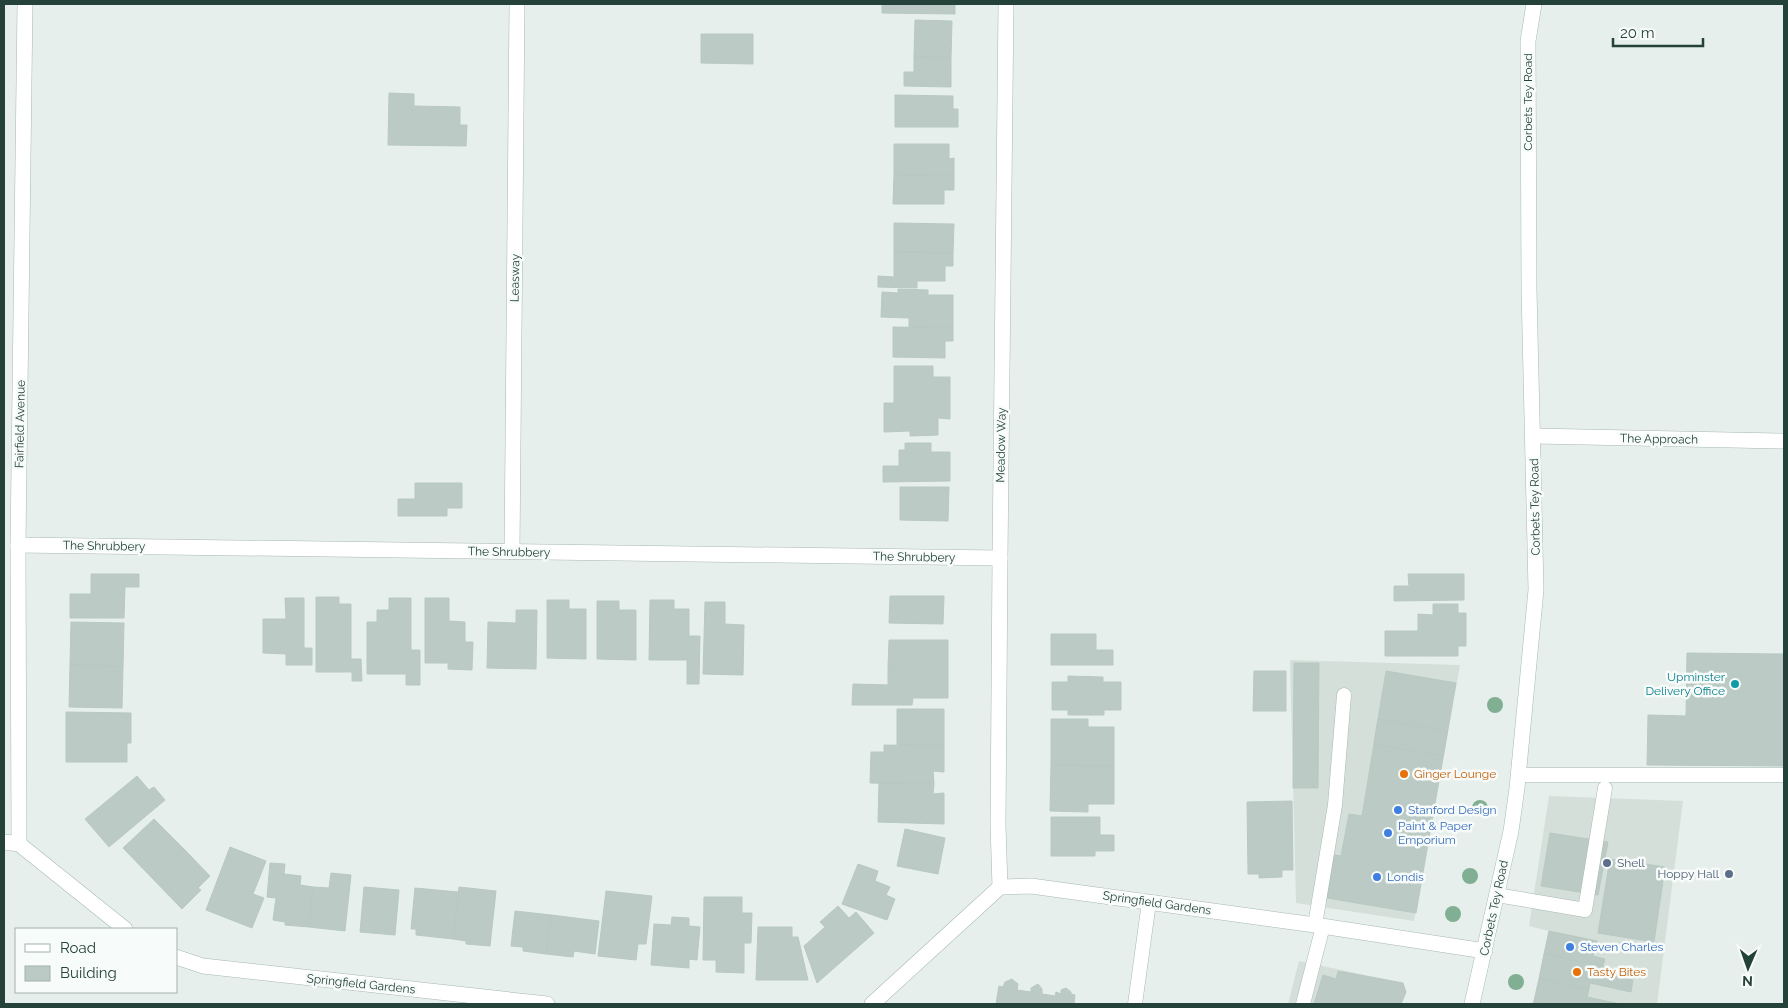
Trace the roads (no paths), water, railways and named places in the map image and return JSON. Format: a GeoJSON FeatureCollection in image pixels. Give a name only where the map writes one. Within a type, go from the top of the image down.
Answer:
{"type":"FeatureCollection","features":[{"type":"Feature","properties":{"kind":"street","name":"Fairfield Avenue"},"geometry":{"type":"LineString","coordinates":[[11,843],[18,545],[25,4]]}},
{"type":"Feature","properties":{"kind":"street","name":"Leasway"},"geometry":{"type":"LineString","coordinates":[[512,552],[517,4]]}},
{"type":"Feature","properties":{"kind":"street","name":"Meadow Way"},"geometry":{"type":"LineString","coordinates":[[1000,887],[998,825],[1006,4]]}},
{"type":"Feature","properties":{"kind":"street","name":"Corbets Tey Road"},"geometry":{"type":"LineString","coordinates":[[1472,1004],[1511,831],[1536,590],[1534,436],[1529,289],[1528,41],[1534,4]]}},
{"type":"Feature","properties":{"kind":"street","name":"The Approach"},"geometry":{"type":"LineString","coordinates":[[1534,436],[1784,441]]}},
{"type":"Feature","properties":{"kind":"street","name":"The Shrubbery"},"geometry":{"type":"LineString","coordinates":[[18,545],[1000,558]]}},
{"type":"Feature","properties":{"kind":"street"},"geometry":{"type":"LineString","coordinates":[[11,843],[124,928]]}},
{"type":"Feature","properties":{"kind":"street","name":"Springfield Gardens"},"geometry":{"type":"LineString","coordinates":[[1000,887],[1031,886],[1485,951]]}},
{"type":"Feature","properties":{"kind":"street"},"geometry":{"type":"LineString","coordinates":[[872,1004],[1000,887]]}},
{"type":"Feature","properties":{"kind":"street","name":"Springfield Gardens"},"geometry":{"type":"LineString","coordinates":[[178,957],[203,966],[547,1004]]}},
{"type":"Feature","properties":{"kind":"lane"},"geometry":{"type":"LineString","coordinates":[[1303,1004],[1319,926],[1335,805],[1344,695]]}},
{"type":"Feature","properties":{"kind":"lane"},"geometry":{"type":"LineString","coordinates":[[1518,775],[1784,774]]}},
{"type":"Feature","properties":{"kind":"lane"},"geometry":{"type":"LineString","coordinates":[[1497,895],[1585,910],[1605,788]]}},
{"type":"Feature","properties":{"kind":"lane"},"geometry":{"type":"LineString","coordinates":[[1135,1004],[1149,902]]}},
{"type":"Feature","properties":{"kind":"place","name":"Upminster Delivery Office"},"geometry":{"type":"Point","coordinates":[1735,684]}},
{"type":"Feature","properties":{"kind":"place","name":"Ginger Lounge"},"geometry":{"type":"Point","coordinates":[1404,774]}},
{"type":"Feature","properties":{"kind":"place","name":"Stanford Design"},"geometry":{"type":"Point","coordinates":[1398,810]}},
{"type":"Feature","properties":{"kind":"place","name":"Paint & Paper Emporium"},"geometry":{"type":"Point","coordinates":[1388,833]}},
{"type":"Feature","properties":{"kind":"place","name":"Shell"},"geometry":{"type":"Point","coordinates":[1607,863]}},
{"type":"Feature","properties":{"kind":"place","name":"Hoppy Hall"},"geometry":{"type":"Point","coordinates":[1729,874]}},
{"type":"Feature","properties":{"kind":"place","name":"Londis"},"geometry":{"type":"Point","coordinates":[1377,877]}},
{"type":"Feature","properties":{"kind":"place","name":"Steven Charles"},"geometry":{"type":"Point","coordinates":[1570,947]}},
{"type":"Feature","properties":{"kind":"place","name":"Tasty Bites"},"geometry":{"type":"Point","coordinates":[1577,972]}}]}
